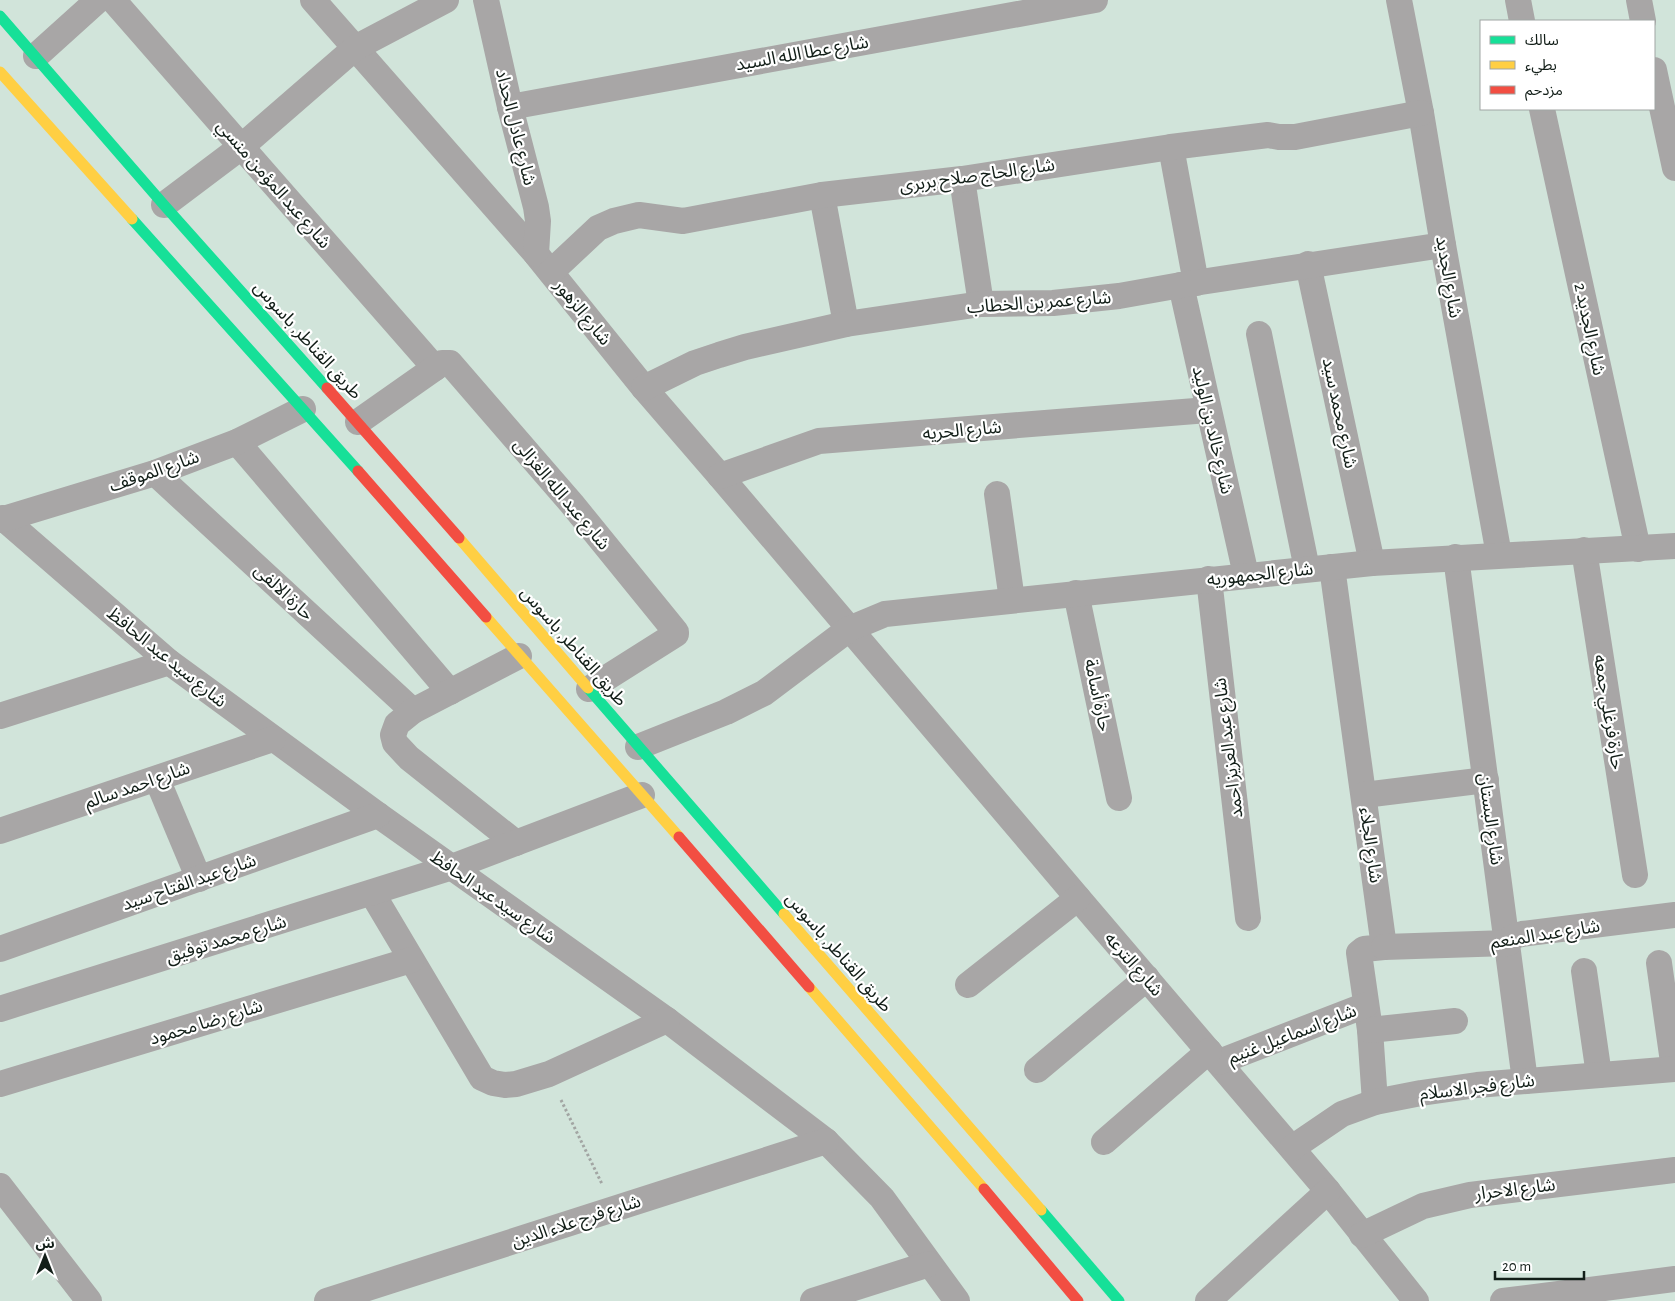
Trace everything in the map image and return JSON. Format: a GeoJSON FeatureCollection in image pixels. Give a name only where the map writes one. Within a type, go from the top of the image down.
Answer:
{"type":"FeatureCollection","features":[{"type":"Feature","properties":{"kind":"main road","name":"طريق القناطر, باسوس"},"geometry":{"type":"LineString","coordinates":[[0,16],[164,205],[358,422],[1119,1301]]}},
{"type":"Feature","properties":{"kind":"main road"},"geometry":{"type":"LineString","coordinates":[[0,72],[303,409],[642,795],[1078,1301]]}},
{"type":"Feature","properties":{"kind":"street"},"geometry":{"type":"LineString","coordinates":[[36,56],[98,0]]}},
{"type":"Feature","properties":{"kind":"street","name":"شارع عبد المؤمن منسي"},"geometry":{"type":"LineString","coordinates":[[113,0],[435,368]]}},
{"type":"Feature","properties":{"kind":"street","name":"شارع الزهور"},"geometry":{"type":"LineString","coordinates":[[313,0],[544,263],[644,388],[849,629]]}},
{"type":"Feature","properties":{"kind":"street"},"geometry":{"type":"LineString","coordinates":[[164,205],[241,147],[355,48],[446,0]]}},
{"type":"Feature","properties":{"kind":"street","name":"شارع عادل الحداد"},"geometry":{"type":"LineString","coordinates":[[486,0],[510,107],[536,207],[544,263]]}},
{"type":"Feature","properties":{"kind":"street","name":"شارع عطا الله السيد"},"geometry":{"type":"LineString","coordinates":[[510,107],[1095,0]]}},
{"type":"Feature","properties":{"kind":"street","name":"شارع الجديد"},"geometry":{"type":"LineString","coordinates":[[1399,0],[1421,113],[1499,555]]}},
{"type":"Feature","properties":{"kind":"street"},"geometry":{"type":"LineString","coordinates":[[1518,0],[1522,20]]}},
{"type":"Feature","properties":{"kind":"street"},"geometry":{"type":"LineString","coordinates":[[1639,0],[1643,20]]}},
{"type":"Feature","properties":{"kind":"street"},"geometry":{"type":"LineString","coordinates":[[1655,75],[1675,168]]}},
{"type":"Feature","properties":{"kind":"street","name":"شارع الجديد 2"},"geometry":{"type":"LineString","coordinates":[[1542,110],[1638,549]]}},
{"type":"Feature","properties":{"kind":"street","name":"شارع الحاج صلاح بربرى"},"geometry":{"type":"LineString","coordinates":[[544,263],[598,228],[614,221],[639,215],[683,221],[822,195],[962,179],[1171,147],[1268,135],[1295,137],[1421,113]]}},
{"type":"Feature","properties":{"kind":"street","name":"شارع خالد بن الوليد"},"geometry":{"type":"LineString","coordinates":[[1171,147],[1188,284],[1208,410],[1246,575]]}},
{"type":"Feature","properties":{"kind":"street"},"geometry":{"type":"LineString","coordinates":[[962,179],[981,304]]}},
{"type":"Feature","properties":{"kind":"street"},"geometry":{"type":"LineString","coordinates":[[822,195],[846,324]]}},
{"type":"Feature","properties":{"kind":"street","name":"شارع عمر بن الخطاب"},"geometry":{"type":"LineString","coordinates":[[644,388],[695,363],[719,355],[745,347],[846,324],[981,304],[1053,303],[1119,296],[1308,264],[1443,245]]}},
{"type":"Feature","properties":{"kind":"street","name":"شارع محمد سيد"},"geometry":{"type":"LineString","coordinates":[[1308,264],[1372,563]]}},
{"type":"Feature","properties":{"kind":"street","name":"شارع الجلاء"},"geometry":{"type":"LineString","coordinates":[[1258,334],[1320,568],[1364,795],[1384,947]]}},
{"type":"Feature","properties":{"kind":"street","name":"شارع عبد الله الغزالى"},"geometry":{"type":"LineString","coordinates":[[435,368],[442,364],[450,364],[572,504],[676,630],[676,634],[588,689]]}},
{"type":"Feature","properties":{"kind":"street"},"geometry":{"type":"LineString","coordinates":[[358,422],[435,368]]}},
{"type":"Feature","properties":{"kind":"street","name":"شارع الموقف"},"geometry":{"type":"LineString","coordinates":[[2,519],[155,473],[237,442],[303,409]]}},
{"type":"Feature","properties":{"kind":"street","name":"شارع الحريه"},"geometry":{"type":"LineString","coordinates":[[720,476],[819,441],[1208,410]]}},
{"type":"Feature","properties":{"kind":"street"},"geometry":{"type":"LineString","coordinates":[[237,442],[450,692]]}},
{"type":"Feature","properties":{"kind":"street","name":"حارة الالفى"},"geometry":{"type":"LineString","coordinates":[[155,473],[413,711]]}},
{"type":"Feature","properties":{"kind":"street"},"geometry":{"type":"LineString","coordinates":[[997,494],[1012,600]]}},
{"type":"Feature","properties":{"kind":"street","name":"شارع سيد عبد الحافظ"},"geometry":{"type":"LineString","coordinates":[[2,519],[169,662],[378,816],[666,1020],[826,1141],[882,1198],[957,1301]]}},
{"type":"Feature","properties":{"kind":"street","name":"شارع الجمهوريه"},"geometry":{"type":"LineString","coordinates":[[638,747],[726,712],[764,693],[849,629],[884,614],[1372,563],[1675,546]]}},
{"type":"Feature","properties":{"kind":"street","name":"حارة فرغلي جمعه"},"geometry":{"type":"LineString","coordinates":[[1584,550],[1635,875]]}},
{"type":"Feature","properties":{"kind":"street","name":"شارع البستان"},"geometry":{"type":"LineString","coordinates":[[1456,557],[1525,1081]]}},
{"type":"Feature","properties":{"kind":"street","name":"شارع عبد العزيز احمد"},"geometry":{"type":"LineString","coordinates":[[1209,579],[1248,918]]}},
{"type":"Feature","properties":{"kind":"street","name":"حارة أسامة"},"geometry":{"type":"LineString","coordinates":[[1076,593],[1119,798]]}},
{"type":"Feature","properties":{"kind":"street","name":"شارع الترعه"},"geometry":{"type":"LineString","coordinates":[[849,629],[1292,1148],[1416,1301]]}},
{"type":"Feature","properties":{"kind":"street"},"geometry":{"type":"LineString","coordinates":[[516,843],[409,758],[399,748],[393,735],[397,724],[413,711],[519,656]]}},
{"type":"Feature","properties":{"kind":"street"},"geometry":{"type":"LineString","coordinates":[[0,716],[169,662]]}},
{"type":"Feature","properties":{"kind":"street","name":"شارع احمد سالم"},"geometry":{"type":"LineString","coordinates":[[0,832],[273,739]]}},
{"type":"Feature","properties":{"kind":"street"},"geometry":{"type":"LineString","coordinates":[[157,778],[199,879]]}},
{"type":"Feature","properties":{"kind":"street"},"geometry":{"type":"LineString","coordinates":[[1364,795],[1486,780]]}},
{"type":"Feature","properties":{"kind":"street","name":"شارع محمد توفيق"},"geometry":{"type":"LineString","coordinates":[[0,1009],[452,867],[642,795]]}},
{"type":"Feature","properties":{"kind":"street","name":"شارع عبد الفتاح سيد"},"geometry":{"type":"LineString","coordinates":[[0,949],[378,816]]}},
{"type":"Feature","properties":{"kind":"street"},"geometry":{"type":"LineString","coordinates":[[372,893],[482,1078],[493,1083],[516,1084],[549,1074],[666,1020]]}},
{"type":"Feature","properties":{"kind":"street"},"geometry":{"type":"LineString","coordinates":[[968,985],[1078,898]]}},
{"type":"Feature","properties":{"kind":"street","name":"شارع عبد المنعم"},"geometry":{"type":"LineString","coordinates":[[1384,947],[1508,943],[1516,935],[1675,915]]}},
{"type":"Feature","properties":{"kind":"street"},"geometry":{"type":"LineString","coordinates":[[1376,1102],[1368,1018],[1359,952],[1364,949],[1384,947]]}},
{"type":"Feature","properties":{"kind":"street","name":"شارع رضا محمود"},"geometry":{"type":"LineString","coordinates":[[0,1084],[411,960]]}},
{"type":"Feature","properties":{"kind":"street"},"geometry":{"type":"LineString","coordinates":[[1659,963],[1674,1069]]}},
{"type":"Feature","properties":{"kind":"street"},"geometry":{"type":"LineString","coordinates":[[1584,971],[1600,1075]]}},
{"type":"Feature","properties":{"kind":"street"},"geometry":{"type":"LineString","coordinates":[[1037,1070],[1147,978]]}},
{"type":"Feature","properties":{"kind":"street","name":"شارع اسماعيل غنيم"},"geometry":{"type":"LineString","coordinates":[[1104,1142],[1214,1057],[1368,1018],[1455,1020]]}},
{"type":"Feature","properties":{"kind":"street","name":"شارع فجر الاسلام"},"geometry":{"type":"LineString","coordinates":[[1292,1148],[1342,1114],[1376,1102],[1477,1085],[1674,1069]]}},
{"type":"Feature","properties":{"kind":"street","name":"شارع فرج علاء الدين"},"geometry":{"type":"LineString","coordinates":[[327,1301],[826,1141]]}},
{"type":"Feature","properties":{"kind":"street","name":"شارع الاحرار"},"geometry":{"type":"LineString","coordinates":[[1362,1235],[1423,1206],[1446,1200],[1480,1193],[1675,1170]]}},
{"type":"Feature","properties":{"kind":"street"},"geometry":{"type":"LineString","coordinates":[[0,1186],[9,1210],[89,1301]]}},
{"type":"Feature","properties":{"kind":"street"},"geometry":{"type":"LineString","coordinates":[[1208,1301],[1328,1191]]}},
{"type":"Feature","properties":{"kind":"street"},"geometry":{"type":"LineString","coordinates":[[813,1301],[929,1264]]}},
{"type":"Feature","properties":{"kind":"street"},"geometry":{"type":"LineString","coordinates":[[1503,1301],[1675,1279]]}},
{"type":"Feature","properties":{"kind":"path"},"geometry":{"type":"LineString","coordinates":[[549,1074],[613,1209]]}},
{"type":"Feature","properties":{"kind":"traffic: fast"},"geometry":{"type":"LineString","coordinates":[[0,16],[164,205],[327,388]]}},
{"type":"Feature","properties":{"kind":"traffic: fast"},"geometry":{"type":"LineString","coordinates":[[132,219],[358,471]]}},
{"type":"Feature","properties":{"kind":"traffic: fast"},"geometry":{"type":"LineString","coordinates":[[588,688],[784,914]]}},
{"type":"Feature","properties":{"kind":"traffic: fast"},"geometry":{"type":"LineString","coordinates":[[1041,1210],[1119,1301]]}},
{"type":"Feature","properties":{"kind":"traffic: slow"},"geometry":{"type":"LineString","coordinates":[[0,72],[132,219]]}},
{"type":"Feature","properties":{"kind":"traffic: slow"},"geometry":{"type":"LineString","coordinates":[[459,538],[588,688]]}},
{"type":"Feature","properties":{"kind":"traffic: slow"},"geometry":{"type":"LineString","coordinates":[[486,617],[679,837]]}},
{"type":"Feature","properties":{"kind":"traffic: slow"},"geometry":{"type":"LineString","coordinates":[[784,914],[1041,1210]]}},
{"type":"Feature","properties":{"kind":"traffic: slow"},"geometry":{"type":"LineString","coordinates":[[809,987],[984,1189]]}},
{"type":"Feature","properties":{"kind":"traffic: jam"},"geometry":{"type":"LineString","coordinates":[[327,388],[459,538]]}},
{"type":"Feature","properties":{"kind":"traffic: jam"},"geometry":{"type":"LineString","coordinates":[[358,471],[486,617]]}},
{"type":"Feature","properties":{"kind":"traffic: jam"},"geometry":{"type":"LineString","coordinates":[[679,837],[809,987]]}},
{"type":"Feature","properties":{"kind":"traffic: jam"},"geometry":{"type":"LineString","coordinates":[[984,1189],[1078,1301]]}}]}
